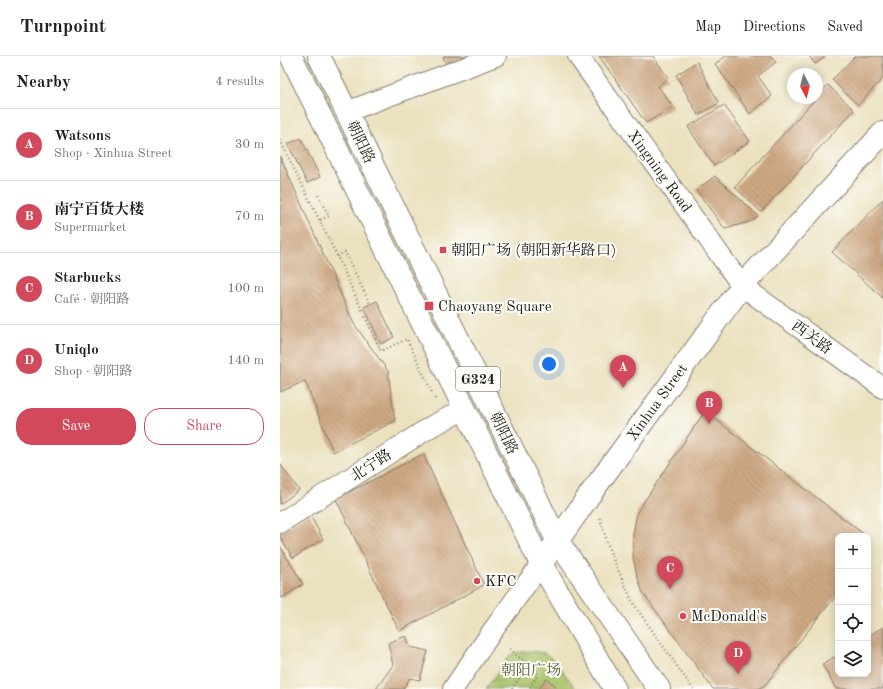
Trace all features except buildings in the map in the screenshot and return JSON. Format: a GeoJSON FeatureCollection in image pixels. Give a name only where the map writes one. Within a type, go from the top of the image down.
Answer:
{"type":"FeatureCollection","features":[{"type":"Feature","properties":{"kind":"main road","name":"朝阳路"},"geometry":{"type":"LineString","coordinates":[[291,56],[540,564],[615,689]]}},
{"type":"Feature","properties":{"kind":"main road","name":"朝阳路"},"geometry":{"type":"LineString","coordinates":[[319,56],[557,540],[659,689]]}},
{"type":"Feature","properties":{"kind":"main road","name":"Xinhua Street"},"geometry":{"type":"LineString","coordinates":[[540,564],[742,286],[883,134]]}},
{"type":"Feature","properties":{"kind":"street"},"geometry":{"type":"LineString","coordinates":[[346,112],[496,56]]}},
{"type":"Feature","properties":{"kind":"street","name":"Xingning Road"},"geometry":{"type":"LineString","coordinates":[[578,56],[742,286]]}},
{"type":"Feature","properties":{"kind":"street","name":"西关路"},"geometry":{"type":"LineString","coordinates":[[742,286],[883,388]]}},
{"type":"Feature","properties":{"kind":"street","name":"北宁路"},"geometry":{"type":"LineString","coordinates":[[280,523],[432,426],[465,409]]}},
{"type":"Feature","properties":{"kind":"street","name":"Xinhua Street"},"geometry":{"type":"LineString","coordinates":[[453,689],[540,564]]}},
{"type":"Feature","properties":{"kind":"path"},"geometry":{"type":"LineString","coordinates":[[280,140],[320,220],[381,351],[407,339],[436,401]]}},
{"type":"Feature","properties":{"kind":"path"},"geometry":{"type":"LineString","coordinates":[[318,195],[329,216],[320,220]]}},
{"type":"Feature","properties":{"kind":"path"},"geometry":{"type":"LineString","coordinates":[[337,256],[345,252],[370,304]]}},
{"type":"Feature","properties":{"kind":"path"},"geometry":{"type":"LineString","coordinates":[[600,518],[610,552],[633,603],[694,689]]}},
{"type":"Feature","properties":{"kind":"path"},"geometry":{"type":"LineString","coordinates":[[657,650],[663,647]]}},
{"type":"Feature","properties":{"kind":"path"},"geometry":{"type":"LineString","coordinates":[[510,649],[538,674],[528,689]]}},
{"type":"Feature","properties":{"kind":"path"},"geometry":{"type":"LineString","coordinates":[[512,689],[522,674]]}},
{"type":"Feature","properties":{"kind":"green space","name":"朝阳广场"},"geometry":{"type":"Polygon","coordinates":[[[531,651],[544,653],[556,662],[576,689],[486,689],[510,655],[531,651]]]}},
{"type":"Feature","properties":{"kind":"place","name":"朝阳广场 (朝阳新华路口)"},"geometry":{"type":"Point","coordinates":[443,250]}},
{"type":"Feature","properties":{"kind":"place","name":"Chaoyang Square"},"geometry":{"type":"Point","coordinates":[429,306]}},
{"type":"Feature","properties":{"kind":"place","name":"Watsons"},"geometry":{"type":"Point","coordinates":[623,388]}},
{"type":"Feature","properties":{"kind":"place","name":"南宁百货大楼"},"geometry":{"type":"Point","coordinates":[709,424]}},
{"type":"Feature","properties":{"kind":"place","name":"KFC"},"geometry":{"type":"Point","coordinates":[477,581]}},
{"type":"Feature","properties":{"kind":"place","name":"Starbucks"},"geometry":{"type":"Point","coordinates":[670,589]}},
{"type":"Feature","properties":{"kind":"place","name":"McDonald's"},"geometry":{"type":"Point","coordinates":[683,616]}},
{"type":"Feature","properties":{"kind":"place","name":"Uniqlo"},"geometry":{"type":"Point","coordinates":[738,674]}}]}
